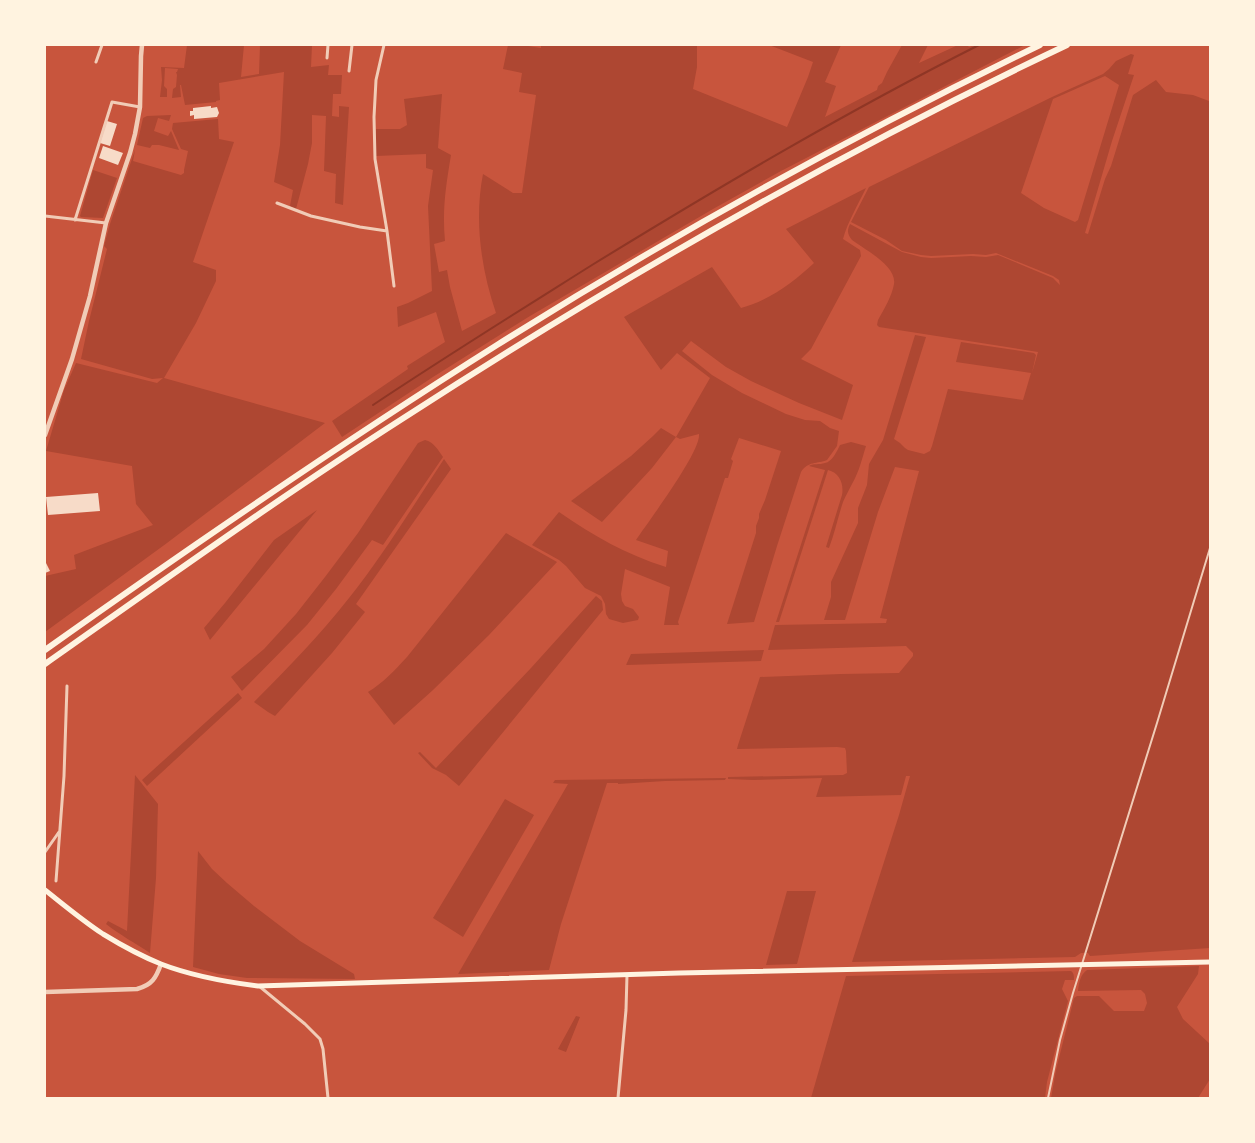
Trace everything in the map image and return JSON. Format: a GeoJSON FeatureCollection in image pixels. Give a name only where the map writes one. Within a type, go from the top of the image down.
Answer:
{"type":"FeatureCollection","features":[{"type":"Feature","properties":{"kind":"highway"},"geometry":{"type":"LineString","coordinates":[[45,650],[289,480],[506,339],[660,247],[763,189],[974,77],[1040,45]]}},
{"type":"Feature","properties":{"kind":"highway"},"geometry":{"type":"LineString","coordinates":[[45,664],[295,489],[408,414],[560,320],[666,256],[813,174],[956,99],[1067,45]]}},
{"type":"Feature","properties":{"kind":"main road"},"geometry":{"type":"LineString","coordinates":[[45,890],[102,933],[161,964],[186,972],[258,986],[627,974],[1210,962]]}},
{"type":"Feature","properties":{"kind":"street"},"geometry":{"type":"LineString","coordinates":[[96,62],[102,45]]}},
{"type":"Feature","properties":{"kind":"street"},"geometry":{"type":"LineString","coordinates":[[45,435],[72,359],[90,296],[106,223],[135,134],[140,107],[142,45]]}},
{"type":"Feature","properties":{"kind":"street"},"geometry":{"type":"LineString","coordinates":[[327,58],[328,45]]}},
{"type":"Feature","properties":{"kind":"street"},"geometry":{"type":"LineString","coordinates":[[348,71],[352,45]]}},
{"type":"Feature","properties":{"kind":"street"},"geometry":{"type":"LineString","coordinates":[[384,45],[376,80],[374,117],[375,159],[394,286]]}},
{"type":"Feature","properties":{"kind":"street"},"geometry":{"type":"LineString","coordinates":[[75,220],[112,102],[140,107]]}},
{"type":"Feature","properties":{"kind":"street"},"geometry":{"type":"LineString","coordinates":[[277,203],[310,216],[387,231]]}},
{"type":"Feature","properties":{"kind":"street"},"geometry":{"type":"LineString","coordinates":[[45,216],[106,223]]}},
{"type":"Feature","properties":{"kind":"street"},"geometry":{"type":"LineString","coordinates":[[56,880],[64,776],[67,686]]}},
{"type":"Feature","properties":{"kind":"street"},"geometry":{"type":"LineString","coordinates":[[45,852],[60,830]]}},
{"type":"Feature","properties":{"kind":"street"},"geometry":{"type":"LineString","coordinates":[[45,992],[137,989],[151,982],[158,973],[161,964]]}},
{"type":"Feature","properties":{"kind":"street"},"geometry":{"type":"LineString","coordinates":[[618,1098],[626,1010],[627,974]]}},
{"type":"Feature","properties":{"kind":"street"},"geometry":{"type":"LineString","coordinates":[[258,986],[305,1024],[320,1039],[323,1049],[328,1098]]}},
{"type":"Feature","properties":{"kind":"lane"},"geometry":{"type":"LineString","coordinates":[[1048,1098],[1060,1040],[1210,548]]}},
{"type":"Feature","properties":{"kind":"shaded area"},"geometry":{"type":"Polygon","coordinates":[[[187,45],[244,45],[241,77],[259,74],[260,45],[312,45],[311,67],[329,65],[328,75],[342,75],[341,94],[333,94],[332,116],[339,117],[339,106],[349,107],[343,205],[335,203],[336,174],[324,171],[326,116],[312,115],[312,143],[296,209],[290,206],[293,190],[274,182],[280,145],[284,72],[219,83],[220,100],[185,105],[181,85],[181,97],[172,98],[173,89],[176,87],[176,72],[178,69],[165,68],[164,86],[167,89],[167,97],[160,97],[161,67],[184,68],[187,45]]]}},
{"type":"Feature","properties":{"kind":"shaded area"},"geometry":{"type":"Polygon","coordinates":[[[508,45],[528,45],[541,48],[541,45],[697,45],[697,67],[693,89],[787,127],[813,62],[769,45],[841,45],[825,82],[836,86],[825,117],[877,90],[902,45],[928,45],[919,63],[958,45],[967,45],[969,47],[974,45],[1025,45],[781,171],[713,209],[530,316],[342,437],[332,421],[408,369],[407,366],[445,342],[436,312],[398,327],[397,307],[432,291],[428,206],[433,170],[426,168],[426,154],[376,156],[376,129],[400,129],[407,125],[404,99],[442,94],[438,148],[451,155],[444,208],[445,241],[434,244],[439,272],[447,270],[462,331],[496,313],[486,279],[479,227],[480,191],[483,174],[513,193],[522,193],[536,95],[519,92],[522,73],[503,69],[508,45]]]}},
{"type":"Feature","properties":{"kind":"shaded area"},"geometry":{"type":"Polygon","coordinates":[[[1131,54],[1134,55],[1128,74],[1134,75],[1085,233],[1088,234],[1133,95],[1156,80],[1166,92],[1193,95],[1210,100],[1210,948],[1090,956],[1088,953],[1081,953],[1075,957],[852,962],[910,776],[906,776],[901,795],[816,797],[822,778],[753,780],[728,779],[728,777],[843,775],[847,773],[845,748],[737,749],[760,677],[899,673],[913,656],[913,653],[906,646],[768,650],[775,625],[886,623],[887,619],[880,618],[919,471],[895,467],[878,512],[845,620],[824,620],[831,597],[831,582],[858,523],[858,508],[867,485],[869,464],[883,440],[915,335],[926,337],[894,439],[908,450],[924,454],[930,451],[932,446],[948,389],[1023,400],[1031,373],[956,362],[961,342],[1034,353],[1036,355],[1032,373],[1038,352],[879,327],[877,325],[878,320],[892,293],[894,277],[879,259],[852,240],[848,234],[848,228],[850,224],[902,252],[921,257],[986,257],[998,255],[1053,278],[1060,285],[1059,280],[1053,276],[996,253],[986,255],[931,256],[902,251],[886,240],[851,222],[869,187],[1103,74],[1116,61],[1131,54]],[[1105,76],[1053,99],[1021,193],[1044,208],[1075,222],[1078,220],[1119,85],[1105,76]]]}},
{"type":"Feature","properties":{"kind":"shaded area"},"geometry":{"type":"Polygon","coordinates":[[[171,115],[169,121],[158,118],[154,131],[168,136],[171,131],[179,150],[159,145],[152,145],[150,148],[137,145],[143,118],[147,116],[171,115]]]}},
{"type":"Feature","properties":{"kind":"shaded area"},"geometry":{"type":"Polygon","coordinates":[[[218,119],[219,139],[234,142],[193,262],[216,270],[216,281],[196,323],[164,378],[325,423],[167,543],[45,632],[45,576],[76,569],[74,555],[153,525],[136,504],[132,466],[46,451],[64,390],[76,363],[157,383],[163,378],[152,379],[81,359],[107,249],[104,246],[110,224],[135,150],[133,161],[181,175],[184,173],[188,151],[181,149],[172,129],[173,123],[218,119]]]}},
{"type":"Feature","properties":{"kind":"shaded area"},"geometry":{"type":"Polygon","coordinates":[[[93,170],[117,178],[103,218],[80,216],[93,170]]]}},
{"type":"Feature","properties":{"kind":"shaded area"},"geometry":{"type":"Polygon","coordinates":[[[866,188],[850,219],[843,239],[860,250],[861,256],[811,349],[801,359],[853,385],[842,420],[751,381],[726,367],[691,341],[682,351],[712,375],[742,393],[786,414],[805,420],[820,421],[830,428],[839,431],[837,446],[827,460],[810,464],[801,472],[754,622],[727,624],[756,533],[759,514],[781,451],[739,438],[731,459],[733,461],[728,478],[725,478],[678,622],[679,625],[664,625],[670,587],[625,569],[621,594],[622,601],[625,606],[633,609],[639,617],[638,620],[623,623],[609,619],[601,596],[585,588],[559,560],[532,545],[559,512],[610,544],[666,567],[668,551],[636,540],[692,456],[699,434],[680,439],[676,437],[710,378],[677,353],[661,370],[624,317],[712,267],[741,308],[771,296],[814,263],[786,229],[866,188]]]}},
{"type":"Feature","properties":{"kind":"shaded area"},"geometry":{"type":"Polygon","coordinates":[[[661,428],[676,437],[652,468],[602,522],[571,501],[631,456],[661,428]]]}},
{"type":"Feature","properties":{"kind":"shaded area"},"geometry":{"type":"Polygon","coordinates":[[[425,440],[433,444],[443,457],[383,545],[372,540],[307,625],[242,691],[231,677],[264,649],[296,614],[358,533],[418,443],[425,440]]]}},
{"type":"Feature","properties":{"kind":"shaded area"},"geometry":{"type":"Polygon","coordinates":[[[851,442],[866,446],[857,475],[843,502],[829,548],[826,547],[842,495],[842,483],[836,474],[828,470],[779,622],[776,622],[825,470],[809,466],[830,461],[840,445],[851,442]]]}},
{"type":"Feature","properties":{"kind":"shaded area"},"geometry":{"type":"Polygon","coordinates":[[[444,459],[451,469],[356,604],[365,612],[332,653],[275,716],[254,702],[303,652],[349,598],[386,547],[444,459]]]}},
{"type":"Feature","properties":{"kind":"shaded area"},"geometry":{"type":"Polygon","coordinates":[[[317,510],[210,640],[204,628],[274,540],[317,510]]]}},
{"type":"Feature","properties":{"kind":"shaded area"},"geometry":{"type":"Polygon","coordinates":[[[506,533],[557,562],[489,635],[394,725],[368,692],[384,680],[407,657],[506,533]]]}},
{"type":"Feature","properties":{"kind":"shaded area"},"geometry":{"type":"Polygon","coordinates":[[[596,596],[602,601],[603,610],[459,786],[446,775],[432,768],[418,753],[420,752],[436,768],[596,596]]]}},
{"type":"Feature","properties":{"kind":"shaded area"},"geometry":{"type":"Polygon","coordinates":[[[764,650],[761,661],[626,665],[631,654],[764,650]]]}},
{"type":"Feature","properties":{"kind":"shaded area"},"geometry":{"type":"Polygon","coordinates":[[[238,693],[242,698],[147,786],[142,780],[238,693]]]}},
{"type":"Feature","properties":{"kind":"shaded area"},"geometry":{"type":"Polygon","coordinates":[[[135,775],[158,804],[156,878],[150,953],[106,924],[108,921],[127,931],[135,775]]]}},
{"type":"Feature","properties":{"kind":"shaded area"},"geometry":{"type":"Polygon","coordinates":[[[726,778],[725,780],[607,783],[561,924],[549,970],[458,974],[568,784],[553,783],[555,780],[726,778]]]}},
{"type":"Feature","properties":{"kind":"shaded area"},"geometry":{"type":"Polygon","coordinates":[[[505,799],[534,815],[463,937],[433,918],[505,799]]]}},
{"type":"Feature","properties":{"kind":"shaded area"},"geometry":{"type":"Polygon","coordinates":[[[198,851],[212,869],[254,906],[300,941],[354,974],[355,979],[247,978],[219,974],[193,967],[198,851]]]}},
{"type":"Feature","properties":{"kind":"shaded area"},"geometry":{"type":"Polygon","coordinates":[[[787,891],[816,891],[797,964],[766,965],[787,891]]]}},
{"type":"Feature","properties":{"kind":"shaded area"},"geometry":{"type":"Polygon","coordinates":[[[1199,966],[1198,974],[1177,1007],[1183,1019],[1210,1044],[1210,1079],[1198,1098],[1051,1098],[1074,998],[1077,996],[1099,996],[1114,1011],[1144,1011],[1147,1003],[1145,994],[1141,990],[1078,991],[1080,979],[1087,970],[1199,966]]]}},
{"type":"Feature","properties":{"kind":"shaded area"},"geometry":{"type":"Polygon","coordinates":[[[1071,971],[1074,980],[1065,980],[1062,989],[1068,1001],[1047,1082],[1045,1098],[811,1098],[846,976],[1071,971]]]}},
{"type":"Feature","properties":{"kind":"shaded area"},"geometry":{"type":"Polygon","coordinates":[[[576,1016],[580,1017],[566,1052],[558,1049],[576,1016]]]}},
{"type":"Feature","properties":{"kind":"building"},"geometry":{"type":"Polygon","coordinates":[[[211,106],[211,108],[217,107],[219,113],[217,117],[194,119],[194,115],[190,116],[190,111],[193,111],[193,108],[211,106]]]}},
{"type":"Feature","properties":{"kind":"building"},"geometry":{"type":"Polygon","coordinates":[[[107,121],[117,124],[110,146],[100,143],[107,121]]]}},
{"type":"Feature","properties":{"kind":"building"},"geometry":{"type":"Polygon","coordinates":[[[103,146],[123,153],[118,165],[99,158],[103,146]]]}},
{"type":"Feature","properties":{"kind":"building"},"geometry":{"type":"Polygon","coordinates":[[[98,493],[100,511],[48,515],[46,497],[98,493]]]}},
{"type":"Feature","properties":{"kind":"building"},"geometry":{"type":"Polygon","coordinates":[[[45,563],[50,571],[45,573],[45,563]]]}},
{"type":"Feature","properties":{"kind":"waterway"},"geometry":{"type":"LineString","coordinates":[[373,405],[592,265],[687,207],[832,123],[979,45]]}}]}
